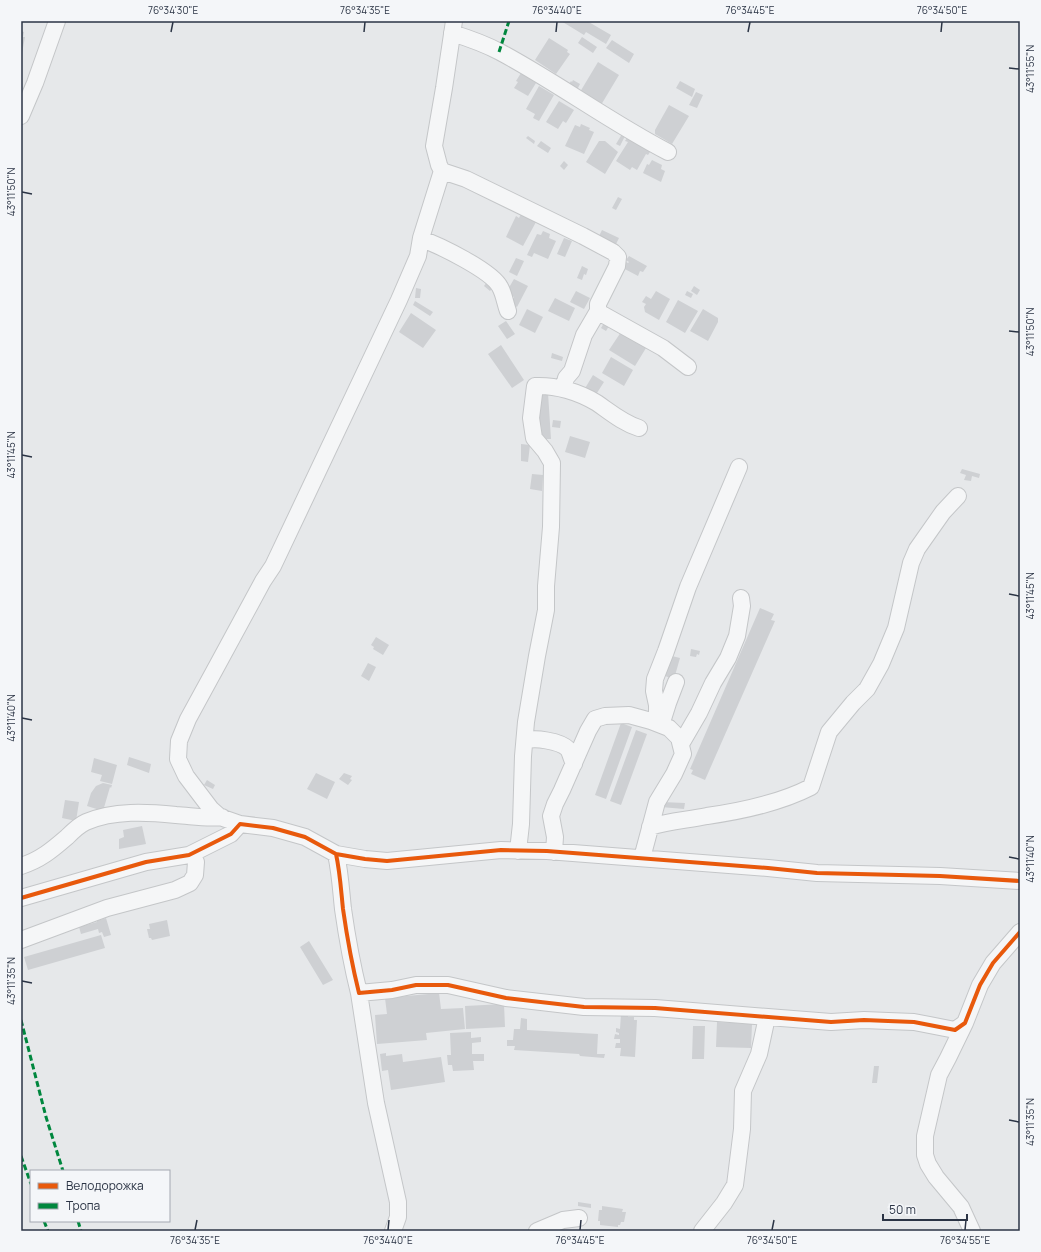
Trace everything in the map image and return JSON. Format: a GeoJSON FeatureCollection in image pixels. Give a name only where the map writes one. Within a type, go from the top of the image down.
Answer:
{"type":"FeatureCollection","features":[{"type":"Feature","properties":{"kind":"street"},"geometry":{"type":"LineString","coordinates":[[21,116],[35,83],[57,21]]}},
{"type":"Feature","properties":{"kind":"street"},"geometry":{"type":"LineString","coordinates":[[668,152],[645,140],[500,52],[477,42],[453,27],[434,146],[436,157],[442,171],[421,239],[418,256],[385,332],[292,528],[273,566],[263,581],[188,719],[179,741],[178,758],[186,776],[211,809],[222,817],[240,824],[273,828],[305,837],[336,854],[365,860],[387,862],[480,852],[518,850],[642,858],[816,873],[940,876],[1020,881]]}},
{"type":"Feature","properties":{"kind":"street"},"geometry":{"type":"LineString","coordinates":[[442,171],[466,179],[613,252],[618,257],[617,266],[598,304],[598,311],[584,335],[572,371],[566,378],[563,389]]}},
{"type":"Feature","properties":{"kind":"street"},"geometry":{"type":"LineString","coordinates":[[421,239],[431,242],[492,277],[500,287],[508,311]]}},
{"type":"Feature","properties":{"kind":"street"},"geometry":{"type":"LineString","coordinates":[[598,311],[662,348],[688,367]]}},
{"type":"Feature","properties":{"kind":"street"},"geometry":{"type":"LineString","coordinates":[[518,850],[521,824],[525,741],[537,656],[546,610],[546,586],[551,527],[552,463],[545,451],[534,438],[531,418],[534,386],[543,385],[563,389],[595,402],[630,425],[639,428]]}},
{"type":"Feature","properties":{"kind":"street"},"geometry":{"type":"LineString","coordinates":[[659,724],[654,690],[655,679],[688,587],[739,467]]}},
{"type":"Feature","properties":{"kind":"street"},"geometry":{"type":"LineString","coordinates":[[650,827],[666,822],[749,808],[797,794],[811,786],[829,732],[853,703],[867,689],[881,664],[896,628],[911,563],[918,548],[943,512],[958,496]]}},
{"type":"Feature","properties":{"kind":"street"},"geometry":{"type":"LineString","coordinates":[[681,744],[699,713],[713,682],[728,658],[737,636],[742,606],[741,598]]}},
{"type":"Feature","properties":{"kind":"street"},"geometry":{"type":"LineString","coordinates":[[659,724],[676,682]]}},
{"type":"Feature","properties":{"kind":"street"},"geometry":{"type":"LineString","coordinates":[[554,852],[555,837],[551,816],[588,731],[595,719],[605,716],[629,715],[669,728],[679,738],[683,754],[674,774],[657,802],[642,858]]}},
{"type":"Feature","properties":{"kind":"street"},"geometry":{"type":"LineString","coordinates":[[525,741],[532,738],[560,745],[568,750],[574,764]]}},
{"type":"Feature","properties":{"kind":"street"},"geometry":{"type":"LineString","coordinates":[[21,866],[33,862],[48,854],[85,822],[110,815],[140,813],[212,819],[222,817]]}},
{"type":"Feature","properties":{"kind":"street"},"geometry":{"type":"LineString","coordinates":[[21,898],[146,862],[192,854],[231,834],[240,824]]}},
{"type":"Feature","properties":{"kind":"street"},"geometry":{"type":"LineString","coordinates":[[21,940],[107,908],[175,890],[190,883],[195,875],[196,862],[192,854]]}},
{"type":"Feature","properties":{"kind":"street"},"geometry":{"type":"LineString","coordinates":[[336,854],[351,959],[359,993],[376,1103],[398,1202],[398,1217],[392,1231]]}},
{"type":"Feature","properties":{"kind":"street"},"geometry":{"type":"LineString","coordinates":[[972,1231],[961,1207],[936,1177],[928,1164],[925,1155],[925,1136],[939,1075],[980,985],[993,963],[1020,932]]}},
{"type":"Feature","properties":{"kind":"street"},"geometry":{"type":"LineString","coordinates":[[359,993],[392,990],[416,985],[448,985],[506,998],[584,1007],[655,1008],[831,1022],[888,1020],[914,1022],[959,1031]]}},
{"type":"Feature","properties":{"kind":"street"},"geometry":{"type":"LineString","coordinates":[[702,1231],[724,1202],[734,1185],[742,1129],[743,1091],[759,1054],[767,1017]]}},
{"type":"Feature","properties":{"kind":"street"},"geometry":{"type":"LineString","coordinates":[[537,1231],[563,1220],[579,1218]]}},
{"type":"Feature","properties":{"kind":"building"},"geometry":{"type":"Polygon","coordinates":[[[561,21],[587,21],[611,35],[606,44],[586,32],[584,35],[561,21]]]}},
{"type":"Feature","properties":{"kind":"building"},"geometry":{"type":"Polygon","coordinates":[[[21,31],[24,32],[23,37],[25,37],[22,53],[21,31]]]}},
{"type":"Feature","properties":{"kind":"building"},"geometry":{"type":"Polygon","coordinates":[[[582,37],[597,47],[593,53],[578,43],[582,37]]]}},
{"type":"Feature","properties":{"kind":"building"},"geometry":{"type":"Polygon","coordinates":[[[549,38],[568,50],[567,52],[570,54],[556,74],[535,60],[549,38]]]}},
{"type":"Feature","properties":{"kind":"building"},"geometry":{"type":"Polygon","coordinates":[[[612,40],[634,54],[629,63],[606,48],[612,40]]]}},
{"type":"Feature","properties":{"kind":"building"},"geometry":{"type":"Polygon","coordinates":[[[598,62],[619,75],[601,105],[580,92],[598,62]]]}},
{"type":"Feature","properties":{"kind":"building"},"geometry":{"type":"Polygon","coordinates":[[[521,73],[536,83],[528,96],[514,88],[521,73]]]}},
{"type":"Feature","properties":{"kind":"building"},"geometry":{"type":"Polygon","coordinates":[[[573,80],[580,84],[576,92],[567,87],[573,80]]]}},
{"type":"Feature","properties":{"kind":"building"},"geometry":{"type":"Polygon","coordinates":[[[680,81],[695,89],[692,97],[676,88],[680,81]]]}},
{"type":"Feature","properties":{"kind":"building"},"geometry":{"type":"Polygon","coordinates":[[[539,86],[554,95],[539,121],[533,118],[535,114],[526,109],[539,86]]]}},
{"type":"Feature","properties":{"kind":"building"},"geometry":{"type":"Polygon","coordinates":[[[696,92],[703,95],[697,108],[689,105],[696,92]]]}},
{"type":"Feature","properties":{"kind":"building"},"geometry":{"type":"Polygon","coordinates":[[[559,101],[574,110],[566,123],[563,121],[558,129],[546,122],[559,101]]]}},
{"type":"Feature","properties":{"kind":"building"},"geometry":{"type":"Polygon","coordinates":[[[669,105],[689,116],[672,144],[655,134],[655,130],[669,105]]]}},
{"type":"Feature","properties":{"kind":"building"},"geometry":{"type":"Polygon","coordinates":[[[581,124],[590,128],[589,130],[594,132],[584,154],[565,146],[575,125],[580,127],[581,124]]]}},
{"type":"Feature","properties":{"kind":"building"},"geometry":{"type":"Polygon","coordinates":[[[622,134],[625,136],[620,146],[616,144],[622,134]]]}},
{"type":"Feature","properties":{"kind":"building"},"geometry":{"type":"Polygon","coordinates":[[[629,135],[652,149],[648,155],[646,154],[637,170],[632,167],[630,170],[616,161],[628,142],[625,141],[629,135]]]}},
{"type":"Feature","properties":{"kind":"building"},"geometry":{"type":"Polygon","coordinates":[[[528,136],[535,141],[534,144],[526,138],[528,136]]]}},
{"type":"Feature","properties":{"kind":"building"},"geometry":{"type":"Polygon","coordinates":[[[541,141],[551,148],[548,153],[537,146],[541,141]]]}},
{"type":"Feature","properties":{"kind":"building"},"geometry":{"type":"Polygon","coordinates":[[[599,141],[605,141],[618,152],[605,174],[586,162],[599,141]]]}},
{"type":"Feature","properties":{"kind":"building"},"geometry":{"type":"Polygon","coordinates":[[[652,160],[662,165],[661,169],[665,171],[661,182],[643,173],[647,164],[649,165],[652,160]]]}},
{"type":"Feature","properties":{"kind":"building"},"geometry":{"type":"Polygon","coordinates":[[[564,161],[568,165],[564,170],[560,166],[564,161]]]}},
{"type":"Feature","properties":{"kind":"building"},"geometry":{"type":"Polygon","coordinates":[[[618,197],[622,199],[616,210],[612,208],[618,197]]]}},
{"type":"Feature","properties":{"kind":"building"},"geometry":{"type":"Polygon","coordinates":[[[521,214],[536,222],[523,246],[506,237],[516,216],[519,218],[521,214]]]}},
{"type":"Feature","properties":{"kind":"building"},"geometry":{"type":"Polygon","coordinates":[[[602,230],[619,238],[614,248],[597,240],[602,230]]]}},
{"type":"Feature","properties":{"kind":"building"},"geometry":{"type":"Polygon","coordinates":[[[543,231],[550,234],[549,238],[556,241],[548,259],[534,253],[532,257],[527,255],[537,234],[541,235],[543,231]]]}},
{"type":"Feature","properties":{"kind":"building"},"geometry":{"type":"Polygon","coordinates":[[[564,238],[572,241],[565,257],[557,254],[564,238]]]}},
{"type":"Feature","properties":{"kind":"building"},"geometry":{"type":"Polygon","coordinates":[[[629,256],[647,266],[643,272],[640,271],[638,276],[621,267],[624,261],[629,262],[626,260],[629,256]]]}},
{"type":"Feature","properties":{"kind":"building"},"geometry":{"type":"Polygon","coordinates":[[[516,258],[524,261],[517,276],[509,272],[516,258]]]}},
{"type":"Feature","properties":{"kind":"building"},"geometry":{"type":"Polygon","coordinates":[[[582,266],[588,269],[582,280],[577,278],[582,266]]]}},
{"type":"Feature","properties":{"kind":"building"},"geometry":{"type":"Polygon","coordinates":[[[514,279],[528,286],[517,307],[511,303],[514,297],[507,291],[514,279]]]}},
{"type":"Feature","properties":{"kind":"building"},"geometry":{"type":"Polygon","coordinates":[[[487,282],[494,286],[490,291],[484,286],[487,282]]]}},
{"type":"Feature","properties":{"kind":"building"},"geometry":{"type":"Polygon","coordinates":[[[694,286],[700,290],[697,295],[691,291],[694,286]]]}},
{"type":"Feature","properties":{"kind":"building"},"geometry":{"type":"Polygon","coordinates":[[[416,288],[421,289],[420,298],[415,298],[416,288]]]}},
{"type":"Feature","properties":{"kind":"building"},"geometry":{"type":"Polygon","coordinates":[[[576,291],[590,298],[584,309],[570,302],[576,291]]]}},
{"type":"Feature","properties":{"kind":"building"},"geometry":{"type":"Polygon","coordinates":[[[656,291],[670,299],[659,320],[645,312],[644,307],[646,304],[642,302],[646,296],[651,299],[656,291]]]}},
{"type":"Feature","properties":{"kind":"building"},"geometry":{"type":"Polygon","coordinates":[[[687,291],[693,294],[691,298],[685,295],[687,291]]]}},
{"type":"Feature","properties":{"kind":"building"},"geometry":{"type":"Polygon","coordinates":[[[555,298],[575,308],[569,321],[548,311],[555,298]]]}},
{"type":"Feature","properties":{"kind":"building"},"geometry":{"type":"Polygon","coordinates":[[[678,300],[698,311],[685,333],[666,322],[678,300]]]}},
{"type":"Feature","properties":{"kind":"building"},"geometry":{"type":"Polygon","coordinates":[[[415,301],[433,312],[430,316],[413,305],[415,301]]]}},
{"type":"Feature","properties":{"kind":"building"},"geometry":{"type":"Polygon","coordinates":[[[527,309],[543,317],[535,333],[519,325],[527,309]]]}},
{"type":"Feature","properties":{"kind":"building"},"geometry":{"type":"Polygon","coordinates":[[[703,309],[718,318],[718,322],[708,341],[690,331],[703,309]]]}},
{"type":"Feature","properties":{"kind":"building"},"geometry":{"type":"Polygon","coordinates":[[[411,313],[436,330],[423,348],[399,332],[411,313]]]}},
{"type":"Feature","properties":{"kind":"building"},"geometry":{"type":"Polygon","coordinates":[[[506,321],[515,334],[507,339],[498,326],[506,321]]]}},
{"type":"Feature","properties":{"kind":"building"},"geometry":{"type":"Polygon","coordinates":[[[604,323],[609,326],[606,331],[601,328],[604,323]]]}},
{"type":"Feature","properties":{"kind":"building"},"geometry":{"type":"Polygon","coordinates":[[[621,332],[646,348],[635,366],[609,350],[621,332]]]}},
{"type":"Feature","properties":{"kind":"building"},"geometry":{"type":"Polygon","coordinates":[[[501,345],[524,380],[512,388],[488,354],[501,345]]]}},
{"type":"Feature","properties":{"kind":"building"},"geometry":{"type":"Polygon","coordinates":[[[552,353],[563,357],[562,361],[551,358],[552,353]]]}},
{"type":"Feature","properties":{"kind":"building"},"geometry":{"type":"Polygon","coordinates":[[[611,357],[633,370],[624,386],[602,373],[611,357]]]}},
{"type":"Feature","properties":{"kind":"building"},"geometry":{"type":"Polygon","coordinates":[[[593,375],[604,382],[595,396],[584,390],[593,375]]]}},
{"type":"Feature","properties":{"kind":"building"},"geometry":{"type":"Polygon","coordinates":[[[548,393],[551,439],[542,439],[541,424],[537,424],[537,394],[548,393]]]}},
{"type":"Feature","properties":{"kind":"building"},"geometry":{"type":"Polygon","coordinates":[[[553,420],[561,421],[560,428],[552,427],[553,420]]]}},
{"type":"Feature","properties":{"kind":"building"},"geometry":{"type":"Polygon","coordinates":[[[570,436],[590,442],[585,458],[565,452],[570,436]]]}},
{"type":"Feature","properties":{"kind":"building"},"geometry":{"type":"Polygon","coordinates":[[[521,444],[530,445],[528,462],[521,461],[521,444]]]}},
{"type":"Feature","properties":{"kind":"building"},"geometry":{"type":"Polygon","coordinates":[[[962,469],[980,474],[979,478],[972,476],[971,481],[964,480],[966,475],[960,473],[962,469]]]}},
{"type":"Feature","properties":{"kind":"building"},"geometry":{"type":"Polygon","coordinates":[[[532,474],[543,475],[542,491],[530,489],[532,474]]]}},
{"type":"Feature","properties":{"kind":"building"},"geometry":{"type":"Polygon","coordinates":[[[760,608],[774,614],[771,620],[775,621],[705,780],[691,774],[693,770],[690,769],[760,608]]]}},
{"type":"Feature","properties":{"kind":"building"},"geometry":{"type":"Polygon","coordinates":[[[376,637],[389,645],[383,655],[373,649],[374,647],[371,645],[376,637]]]}},
{"type":"Feature","properties":{"kind":"building"},"geometry":{"type":"Polygon","coordinates":[[[691,649],[700,651],[699,655],[697,654],[696,657],[690,656],[691,649]]]}},
{"type":"Feature","properties":{"kind":"building"},"geometry":{"type":"Polygon","coordinates":[[[672,656],[680,658],[674,679],[665,676],[672,656]]]}},
{"type":"Feature","properties":{"kind":"building"},"geometry":{"type":"Polygon","coordinates":[[[368,663],[376,667],[369,681],[361,676],[368,663]]]}},
{"type":"Feature","properties":{"kind":"building"},"geometry":{"type":"Polygon","coordinates":[[[621,723],[632,727],[606,799],[595,795],[621,723]]]}},
{"type":"Feature","properties":{"kind":"building"},"geometry":{"type":"Polygon","coordinates":[[[636,730],[647,734],[621,805],[610,801],[636,730]]]}},
{"type":"Feature","properties":{"kind":"building"},"geometry":{"type":"Polygon","coordinates":[[[129,757],[151,764],[149,773],[127,765],[129,757]]]}},
{"type":"Feature","properties":{"kind":"building"},"geometry":{"type":"Polygon","coordinates":[[[94,758],[117,765],[112,784],[100,781],[102,775],[91,772],[94,758]]]}},
{"type":"Feature","properties":{"kind":"building"},"geometry":{"type":"Polygon","coordinates":[[[316,773],[335,782],[327,799],[307,789],[316,773]]]}},
{"type":"Feature","properties":{"kind":"building"},"geometry":{"type":"Polygon","coordinates":[[[344,773],[352,776],[350,779],[352,780],[348,785],[339,779],[344,773]]]}},
{"type":"Feature","properties":{"kind":"building"},"geometry":{"type":"Polygon","coordinates":[[[207,780],[215,785],[213,789],[204,785],[207,780]]]}},
{"type":"Feature","properties":{"kind":"building"},"geometry":{"type":"Polygon","coordinates":[[[103,783],[112,785],[111,788],[110,787],[103,811],[87,806],[91,793],[96,786],[103,783]]]}},
{"type":"Feature","properties":{"kind":"building"},"geometry":{"type":"Polygon","coordinates":[[[65,800],[79,802],[76,821],[62,818],[65,800]]]}},
{"type":"Feature","properties":{"kind":"building"},"geometry":{"type":"Polygon","coordinates":[[[661,802],[685,803],[684,809],[661,807],[661,802]]]}},
{"type":"Feature","properties":{"kind":"building"},"geometry":{"type":"Polygon","coordinates":[[[142,826],[146,844],[119,849],[119,839],[124,837],[123,830],[142,826]]]}},
{"type":"Feature","properties":{"kind":"building"},"geometry":{"type":"Polygon","coordinates":[[[106,918],[111,935],[104,937],[102,932],[99,933],[98,929],[81,934],[79,927],[106,918]]]}},
{"type":"Feature","properties":{"kind":"building"},"geometry":{"type":"Polygon","coordinates":[[[167,920],[170,936],[152,940],[149,938],[147,929],[150,929],[149,924],[167,920]]]}},
{"type":"Feature","properties":{"kind":"building"},"geometry":{"type":"Polygon","coordinates":[[[101,935],[105,948],[28,970],[24,957],[101,935]]]}},
{"type":"Feature","properties":{"kind":"building"},"geometry":{"type":"Polygon","coordinates":[[[309,941],[333,980],[323,985],[300,947],[309,941]]]}},
{"type":"Feature","properties":{"kind":"building"},"geometry":{"type":"Polygon","coordinates":[[[439,993],[441,1009],[463,1008],[465,1029],[426,1033],[427,1040],[377,1044],[375,1015],[387,1014],[385,998],[439,993]]]}},
{"type":"Feature","properties":{"kind":"building"},"geometry":{"type":"Polygon","coordinates":[[[504,1004],[505,1027],[466,1029],[465,1006],[504,1004]]]}},
{"type":"Feature","properties":{"kind":"building"},"geometry":{"type":"Polygon","coordinates":[[[621,1014],[628,1015],[628,1017],[634,1017],[634,1020],[637,1020],[635,1057],[620,1056],[621,1048],[615,1048],[616,1043],[620,1043],[620,1039],[614,1039],[615,1034],[619,1035],[619,1033],[616,1032],[616,1028],[620,1029],[621,1014]]]}},
{"type":"Feature","properties":{"kind":"building"},"geometry":{"type":"Polygon","coordinates":[[[521,1018],[527,1019],[527,1030],[598,1034],[597,1054],[605,1054],[604,1058],[580,1056],[579,1054],[514,1050],[515,1046],[507,1046],[507,1040],[513,1040],[514,1029],[520,1029],[521,1018]]]}},
{"type":"Feature","properties":{"kind":"building"},"geometry":{"type":"Polygon","coordinates":[[[717,1022],[752,1024],[751,1048],[716,1047],[717,1022]]]}},
{"type":"Feature","properties":{"kind":"building"},"geometry":{"type":"Polygon","coordinates":[[[693,1026],[705,1026],[704,1059],[692,1059],[693,1026]]]}},
{"type":"Feature","properties":{"kind":"building"},"geometry":{"type":"Polygon","coordinates":[[[471,1032],[471,1038],[481,1037],[481,1042],[472,1043],[472,1054],[484,1054],[484,1061],[473,1061],[474,1070],[453,1071],[452,1065],[448,1065],[447,1055],[451,1055],[450,1033],[471,1032]]]}},
{"type":"Feature","properties":{"kind":"building"},"geometry":{"type":"Polygon","coordinates":[[[386,1053],[386,1056],[402,1054],[403,1062],[441,1057],[445,1082],[391,1090],[388,1070],[382,1071],[380,1054],[386,1053]]]}},
{"type":"Feature","properties":{"kind":"building"},"geometry":{"type":"Polygon","coordinates":[[[874,1066],[879,1066],[877,1083],[872,1083],[874,1066]]]}},
{"type":"Feature","properties":{"kind":"building"},"geometry":{"type":"Polygon","coordinates":[[[578,1202],[591,1204],[591,1208],[578,1206],[578,1202]]]}},
{"type":"Feature","properties":{"kind":"building"},"geometry":{"type":"Polygon","coordinates":[[[602,1206],[623,1209],[622,1212],[626,1212],[624,1222],[621,1222],[618,1227],[600,1225],[600,1221],[598,1221],[599,1210],[602,1210],[602,1206]]]}},
{"type":"Feature","properties":{"kind":"marked path"},"geometry":{"type":"LineString","coordinates":[[499,52],[509,21]]}},
{"type":"Feature","properties":{"kind":"marked path"},"geometry":{"type":"LineString","coordinates":[[21,1020],[46,1117],[63,1170]]}},
{"type":"Feature","properties":{"kind":"marked path"},"geometry":{"type":"LineString","coordinates":[[21,1156],[30,1181]]}},
{"type":"Feature","properties":{"kind":"marked path"},"geometry":{"type":"LineString","coordinates":[[44,1222],[48,1231]]}},
{"type":"Feature","properties":{"kind":"marked path"},"geometry":{"type":"LineString","coordinates":[[78,1222],[81,1231]]}},
{"type":"Feature","properties":{"kind":"cycle path"},"geometry":{"type":"LineString","coordinates":[[21,898],[146,862],[189,855],[231,834],[240,824],[273,828],[305,837],[336,854],[387,861],[501,850],[547,851],[817,873],[940,876],[1020,881]]}},
{"type":"Feature","properties":{"kind":"cycle path"},"geometry":{"type":"LineString","coordinates":[[336,854],[346,930],[359,993],[392,990],[416,985],[448,985],[506,998],[584,1007],[655,1008],[831,1022],[864,1020],[914,1022],[955,1030],[965,1023],[980,985],[993,963],[1020,932]]}}]}
